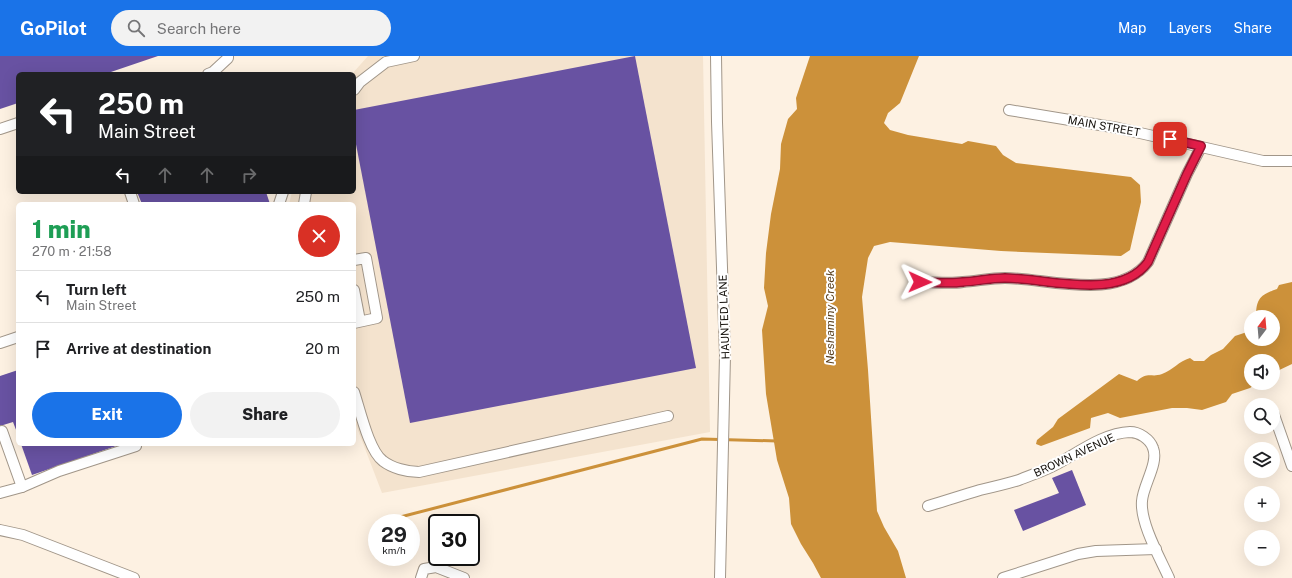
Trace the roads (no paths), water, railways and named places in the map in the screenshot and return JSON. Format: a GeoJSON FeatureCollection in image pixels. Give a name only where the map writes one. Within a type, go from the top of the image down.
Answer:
{"type":"FeatureCollection","features":[{"type":"Feature","properties":{"kind":"street"},"geometry":{"type":"LineString","coordinates":[[213,72],[228,58],[228,56]]}},
{"type":"Feature","properties":{"kind":"street"},"geometry":{"type":"LineString","coordinates":[[356,87],[360,82],[386,62],[414,56]]}},
{"type":"Feature","properties":{"kind":"street","name":"HAUNTED LANE"},"geometry":{"type":"LineString","coordinates":[[716,56],[717,122],[726,355],[722,447],[720,578]]}},
{"type":"Feature","properties":{"kind":"street","name":"MAIN STREET"},"geometry":{"type":"LineString","coordinates":[[1009,110],[1118,128],[1263,161],[1292,161]]}},
{"type":"Feature","properties":{"kind":"street"},"geometry":{"type":"LineString","coordinates":[[0,129],[16,125]]}},
{"type":"Feature","properties":{"kind":"street"},"geometry":{"type":"LineString","coordinates":[[920,282],[946,283],[1006,278],[1091,285],[1112,283],[1130,278],[1138,273],[1148,262],[1201,146]]}},
{"type":"Feature","properties":{"kind":"street"},"geometry":{"type":"LineString","coordinates":[[356,260],[366,258],[377,318],[357,322],[356,311]]}},
{"type":"Feature","properties":{"kind":"street"},"geometry":{"type":"LineString","coordinates":[[0,343],[16,337]]}},
{"type":"Feature","properties":{"kind":"street"},"geometry":{"type":"LineString","coordinates":[[356,398],[371,444],[377,455],[383,462],[410,472],[419,472],[668,416]]}},
{"type":"Feature","properties":{"kind":"street"},"geometry":{"type":"LineString","coordinates":[[2,431],[22,487]]}},
{"type":"Feature","properties":{"kind":"street","name":"BROWN AVENUE"},"geometry":{"type":"LineString","coordinates":[[928,506],[1018,480],[1054,466],[1101,440],[1131,432],[1140,434],[1151,443],[1155,453],[1144,491],[1142,502],[1143,513],[1150,537],[1169,578]]}},
{"type":"Feature","properties":{"kind":"street"},"geometry":{"type":"LineString","coordinates":[[1280,432],[1292,466]]}},
{"type":"Feature","properties":{"kind":"street"},"geometry":{"type":"LineString","coordinates":[[0,493],[22,487],[59,471],[136,446]]}},
{"type":"Feature","properties":{"kind":"street"},"geometry":{"type":"LineString","coordinates":[[0,530],[22,535],[134,578]]}},
{"type":"Feature","properties":{"kind":"street"},"geometry":{"type":"LineString","coordinates":[[1004,578],[1078,554],[1096,551],[1156,549]]}},
{"type":"Feature","properties":{"kind":"street"},"geometry":{"type":"LineString","coordinates":[[421,578],[424,569],[436,567],[464,578]]}},
{"type":"Feature","properties":{"kind":"water","name":"Neshaminy Creek"},"geometry":{"type":"Polygon","coordinates":[[[810,56],[919,56],[900,103],[888,113],[884,123],[890,130],[908,135],[962,144],[968,141],[996,146],[1003,155],[1016,163],[1131,177],[1140,185],[1141,202],[1130,250],[1121,256],[1001,251],[890,242],[874,246],[868,258],[862,297],[877,511],[884,527],[898,551],[906,578],[821,578],[791,524],[789,498],[777,460],[766,394],[762,330],[768,306],[764,288],[766,253],[771,214],[780,169],[781,144],[788,119],[797,109],[796,98],[810,56]]]}},
{"type":"Feature","properties":{"kind":"water"},"geometry":{"type":"Polygon","coordinates":[[[1292,282],[1292,364],[1280,370],[1280,354],[1244,354],[1244,390],[1232,394],[1226,402],[1202,410],[1172,408],[1120,418],[1108,413],[1091,418],[1090,428],[1041,446],[1036,444],[1037,440],[1053,427],[1058,419],[1119,374],[1137,381],[1147,375],[1162,374],[1190,358],[1194,361],[1204,361],[1211,355],[1223,349],[1235,336],[1244,333],[1244,346],[1280,346],[1280,310],[1257,310],[1260,298],[1277,289],[1279,285],[1292,282]]]}},
{"type":"Feature","properties":{"kind":"waterway"},"geometry":{"type":"LineString","coordinates":[[412,514],[702,439],[777,441]]}}]}
